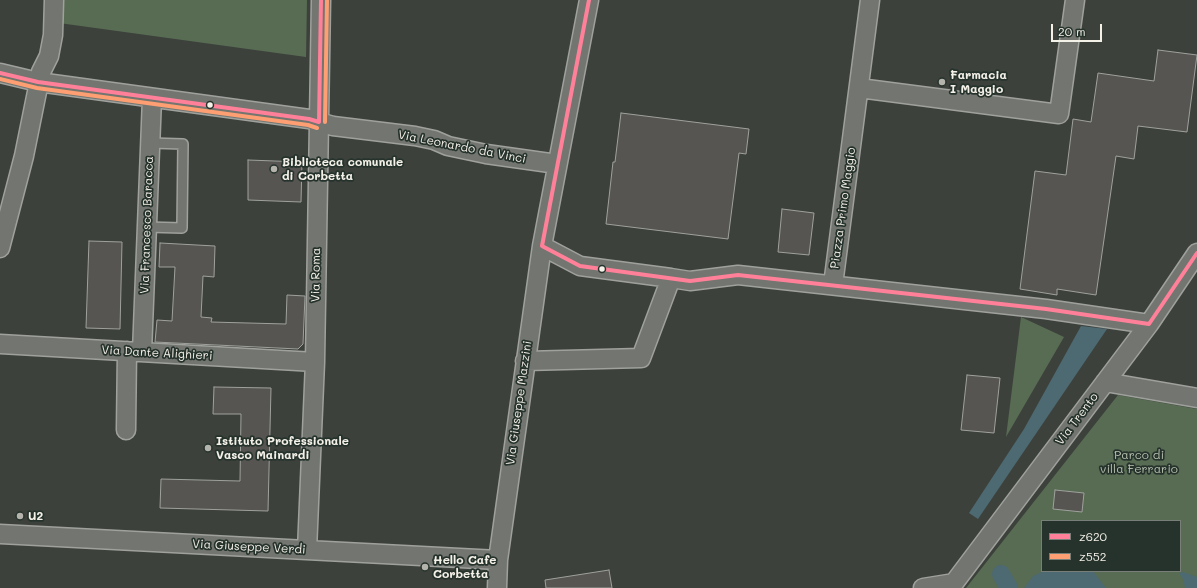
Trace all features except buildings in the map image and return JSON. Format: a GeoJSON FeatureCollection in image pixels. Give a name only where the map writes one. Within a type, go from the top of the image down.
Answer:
{"type":"FeatureCollection","features":[{"type":"Feature","properties":{"kind":"street"},"geometry":{"type":"LineString","coordinates":[[0,248],[24,156],[38,82],[49,56],[53,35],[54,0]]}},
{"type":"Feature","properties":{"kind":"street","name":"Via Roma"},"geometry":{"type":"LineString","coordinates":[[308,550],[315,362],[322,0]]}},
{"type":"Feature","properties":{"kind":"street","name":"Via Giuseppe Mazzini"},"geometry":{"type":"LineString","coordinates":[[497,588],[498,560],[542,246],[589,0]]}},
{"type":"Feature","properties":{"kind":"street","name":"Piazza Primo Maggio"},"geometry":{"type":"LineString","coordinates":[[870,0],[833,285],[1046,309],[1149,324]]}},
{"type":"Feature","properties":{"kind":"street"},"geometry":{"type":"LineString","coordinates":[[859,88],[1059,114],[1076,0]]}},
{"type":"Feature","properties":{"kind":"street","name":"Via Leonardo da Vinci"},"geometry":{"type":"LineString","coordinates":[[0,73],[38,82],[309,119],[333,126],[415,136],[434,140],[448,146],[486,154],[557,164]]}},
{"type":"Feature","properties":{"kind":"street","name":"Via Francesco Baracca"},"geometry":{"type":"LineString","coordinates":[[126,430],[135,352],[146,227],[152,98]]}},
{"type":"Feature","properties":{"kind":"street"},"geometry":{"type":"LineString","coordinates":[[542,246],[580,266],[690,281],[738,275],[833,285]]}},
{"type":"Feature","properties":{"kind":"street","name":"Via Trento"},"geometry":{"type":"LineString","coordinates":[[923,588],[954,583],[1149,324],[1197,253]]}},
{"type":"Feature","properties":{"kind":"street"},"geometry":{"type":"LineString","coordinates":[[525,361],[641,358],[671,278]]}},
{"type":"Feature","properties":{"kind":"street","name":"Via Dante Alighieri"},"geometry":{"type":"LineString","coordinates":[[0,344],[315,362]]}},
{"type":"Feature","properties":{"kind":"street"},"geometry":{"type":"LineString","coordinates":[[1105,382],[1197,398]]}},
{"type":"Feature","properties":{"kind":"street","name":"Via Giuseppe Verdi"},"geometry":{"type":"LineString","coordinates":[[0,534],[498,560]]}},
{"type":"Feature","properties":{"kind":"lane"},"geometry":{"type":"LineString","coordinates":[[146,227],[182,228],[183,144],[150,143]]}},
{"type":"Feature","properties":{"kind":"green space"},"geometry":{"type":"Polygon","coordinates":[[[59,0],[307,0],[306,57],[59,23],[59,0]]]}},
{"type":"Feature","properties":{"kind":"green space"},"geometry":{"type":"Polygon","coordinates":[[[1021,317],[1064,337],[1006,437],[1021,317]]]}},
{"type":"Feature","properties":{"kind":"green space","name":"Parco di villa Ferrario"},"geometry":{"type":"Polygon","coordinates":[[[1118,395],[1197,409],[1197,588],[966,588],[1118,395]]]}},
{"type":"Feature","properties":{"kind":"water"},"geometry":{"type":"Polygon","coordinates":[[[1081,326],[1107,329],[978,519],[969,513],[1024,429],[1081,326]]]}},
{"type":"Feature","properties":{"kind":"water"},"geometry":{"type":"Polygon","coordinates":[[[1042,572],[1094,572],[1106,588],[1024,588],[1033,576],[1042,572]]]}},
{"type":"Feature","properties":{"kind":"water"},"geometry":{"type":"Polygon","coordinates":[[[1183,572],[1197,577],[1197,588],[1185,588],[1183,579],[1179,573],[1183,572]]]}},
{"type":"Feature","properties":{"kind":"waterway"},"geometry":{"type":"LineString","coordinates":[[1001,574],[1009,588]]}},
{"type":"Feature","properties":{"kind":"transit line","name":"z620"},"geometry":{"type":"LineString","coordinates":[[0,73],[38,82],[309,119],[319,122],[321,0]]}},
{"type":"Feature","properties":{"kind":"transit line","name":"z552"},"geometry":{"type":"LineString","coordinates":[[325,122],[327,0]]}},
{"type":"Feature","properties":{"kind":"transit line","name":"z620"},"geometry":{"type":"LineString","coordinates":[[589,0],[542,246],[580,266],[690,281],[738,275],[1046,309],[1149,324],[1197,253]]}},
{"type":"Feature","properties":{"kind":"transit line","name":"z552"},"geometry":{"type":"LineString","coordinates":[[0,79],[37,88],[308,125],[317,128]]}},
{"type":"Feature","properties":{"kind":"place","name":"Farmacia I Maggio"},"geometry":{"type":"Point","coordinates":[942,82]}},
{"type":"Feature","properties":{"kind":"place","name":"Biblioteca comunale di Corbetta"},"geometry":{"type":"Point","coordinates":[274,169]}},
{"type":"Feature","properties":{"kind":"place","name":"Istituto Professionale Vasco Mainardi"},"geometry":{"type":"Point","coordinates":[208,448]}},
{"type":"Feature","properties":{"kind":"place","name":"U2"},"geometry":{"type":"Point","coordinates":[20,516]}},
{"type":"Feature","properties":{"kind":"place","name":"Hello Cafe Corbetta"},"geometry":{"type":"Point","coordinates":[425,567]}}]}
